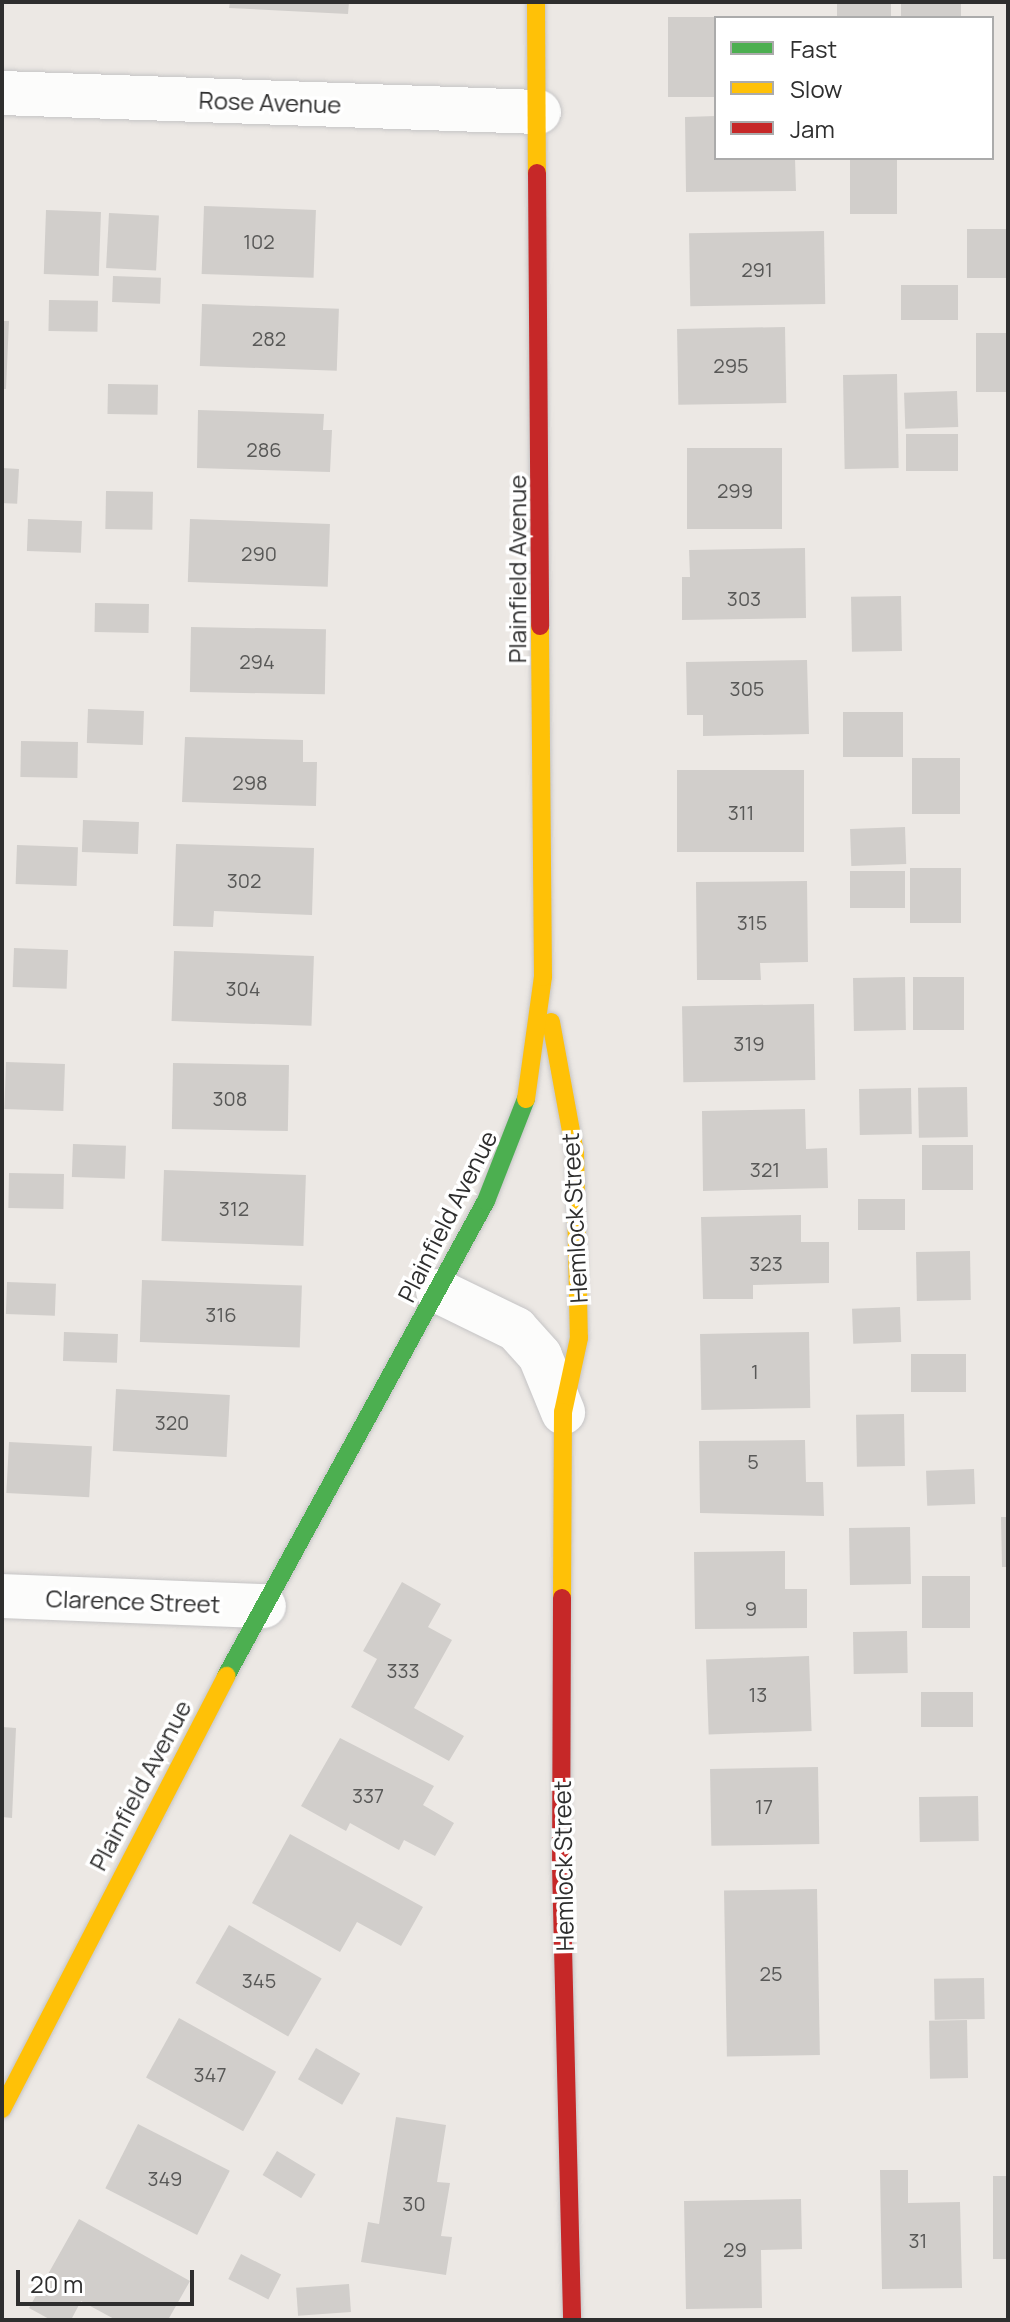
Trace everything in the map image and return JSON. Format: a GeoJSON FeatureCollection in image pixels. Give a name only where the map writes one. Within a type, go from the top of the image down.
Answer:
{"type":"FeatureCollection","features":[{"type":"Feature","properties":{"kind":"main road","name":"Plainfield Avenue"},"geometry":{"type":"LineString","coordinates":[[2,2109],[264,1606],[438,1291],[514,1140],[532,1080],[543,977],[536,2]]}},
{"type":"Feature","properties":{"kind":"main road","name":"Hemlock Street"},"geometry":{"type":"LineString","coordinates":[[543,977],[575,1153],[579,1338],[563,1412],[561,1865],[572,2320]]}},
{"type":"Feature","properties":{"kind":"street","name":"Rose Avenue"},"geometry":{"type":"LineString","coordinates":[[2,93],[539,112]]}},
{"type":"Feature","properties":{"kind":"street","name":"Hemlock Street"},"geometry":{"type":"LineString","coordinates":[[438,1291],[516,1329],[540,1356],[563,1412]]}},
{"type":"Feature","properties":{"kind":"street","name":"Clarence Street"},"geometry":{"type":"LineString","coordinates":[[2,1596],[264,1606]]}},
{"type":"Feature","properties":{"kind":"building"},"geometry":{"type":"Polygon","coordinates":[[[230,2],[349,2],[348,14],[229,8],[230,2]]]}},
{"type":"Feature","properties":{"kind":"building"},"geometry":{"type":"Polygon","coordinates":[[[837,2],[891,2],[891,16],[837,16],[837,2]]]}},
{"type":"Feature","properties":{"kind":"building"},"geometry":{"type":"Polygon","coordinates":[[[901,2],[961,2],[961,16],[901,16],[901,2]]]}},
{"type":"Feature","properties":{"kind":"building"},"geometry":{"type":"Polygon","coordinates":[[[668,17],[714,17],[714,97],[668,97],[668,17]]]}},
{"type":"Feature","properties":{"kind":"building"},"geometry":{"type":"Polygon","coordinates":[[[714,116],[714,160],[795,160],[796,191],[686,192],[685,117],[714,116]]]}},
{"type":"Feature","properties":{"kind":"building"},"geometry":{"type":"Polygon","coordinates":[[[850,160],[897,160],[897,214],[850,214],[850,160]]]}},
{"type":"Feature","properties":{"kind":"building"},"geometry":{"type":"Polygon","coordinates":[[[204,206],[316,210],[314,278],[202,274],[204,206]]]}},
{"type":"Feature","properties":{"kind":"building"},"geometry":{"type":"Polygon","coordinates":[[[46,210],[101,212],[99,276],[44,274],[46,210]]]}},
{"type":"Feature","properties":{"kind":"building"},"geometry":{"type":"Polygon","coordinates":[[[109,213],[159,216],[156,271],[106,268],[109,213]]]}},
{"type":"Feature","properties":{"kind":"building"},"geometry":{"type":"Polygon","coordinates":[[[967,229],[1008,229],[1008,278],[967,278],[967,229]]]}},
{"type":"Feature","properties":{"kind":"building"},"geometry":{"type":"Polygon","coordinates":[[[824,231],[825,304],[690,306],[689,233],[824,231]]]}},
{"type":"Feature","properties":{"kind":"building"},"geometry":{"type":"Polygon","coordinates":[[[113,276],[161,278],[160,304],[112,302],[113,276]]]}},
{"type":"Feature","properties":{"kind":"building"},"geometry":{"type":"Polygon","coordinates":[[[901,285],[958,285],[958,320],[901,320],[901,285]]]}},
{"type":"Feature","properties":{"kind":"building"},"geometry":{"type":"Polygon","coordinates":[[[49,300],[98,301],[97,332],[48,331],[49,300]]]}},
{"type":"Feature","properties":{"kind":"building"},"geometry":{"type":"Polygon","coordinates":[[[202,304],[339,309],[337,371],[200,366],[202,304]]]}},
{"type":"Feature","properties":{"kind":"building"},"geometry":{"type":"Polygon","coordinates":[[[2,321],[9,321],[6,389],[2,389],[2,321]]]}},
{"type":"Feature","properties":{"kind":"building"},"geometry":{"type":"Polygon","coordinates":[[[785,327],[786,403],[678,405],[677,329],[785,327]]]}},
{"type":"Feature","properties":{"kind":"building"},"geometry":{"type":"Polygon","coordinates":[[[976,333],[1008,333],[1008,392],[976,392],[976,333]]]}},
{"type":"Feature","properties":{"kind":"building"},"geometry":{"type":"Polygon","coordinates":[[[897,374],[899,468],[845,469],[843,375],[897,374]]]}},
{"type":"Feature","properties":{"kind":"building"},"geometry":{"type":"Polygon","coordinates":[[[108,384],[158,385],[157,415],[107,414],[108,384]]]}},
{"type":"Feature","properties":{"kind":"building"},"geometry":{"type":"Polygon","coordinates":[[[957,391],[958,427],[905,429],[904,393],[957,391]]]}},
{"type":"Feature","properties":{"kind":"building"},"geometry":{"type":"Polygon","coordinates":[[[198,410],[324,414],[323,430],[332,430],[330,472],[197,468],[198,410]]]}},
{"type":"Feature","properties":{"kind":"building"},"geometry":{"type":"Polygon","coordinates":[[[906,434],[958,434],[958,471],[906,471],[906,434]]]}},
{"type":"Feature","properties":{"kind":"building"},"geometry":{"type":"Polygon","coordinates":[[[687,448],[782,448],[782,529],[687,529],[687,448]]]}},
{"type":"Feature","properties":{"kind":"building"},"geometry":{"type":"Polygon","coordinates":[[[2,468],[19,469],[17,504],[2,503],[2,468]]]}},
{"type":"Feature","properties":{"kind":"building"},"geometry":{"type":"Polygon","coordinates":[[[106,491],[153,492],[152,530],[105,529],[106,491]]]}},
{"type":"Feature","properties":{"kind":"building"},"geometry":{"type":"Polygon","coordinates":[[[28,519],[82,521],[81,553],[27,551],[28,519]]]}},
{"type":"Feature","properties":{"kind":"building"},"geometry":{"type":"Polygon","coordinates":[[[190,519],[330,524],[328,587],[188,582],[190,519]]]}},
{"type":"Feature","properties":{"kind":"building"},"geometry":{"type":"Polygon","coordinates":[[[805,548],[806,618],[682,620],[682,577],[690,577],[689,550],[805,548]]]}},
{"type":"Feature","properties":{"kind":"building"},"geometry":{"type":"Polygon","coordinates":[[[901,596],[902,651],[852,652],[851,597],[901,596]]]}},
{"type":"Feature","properties":{"kind":"building"},"geometry":{"type":"Polygon","coordinates":[[[95,603],[149,604],[148,633],[94,632],[95,603]]]}},
{"type":"Feature","properties":{"kind":"building"},"geometry":{"type":"Polygon","coordinates":[[[191,627],[326,629],[325,694],[190,692],[191,627]]]}},
{"type":"Feature","properties":{"kind":"building"},"geometry":{"type":"Polygon","coordinates":[[[807,660],[809,734],[703,736],[703,715],[687,715],[686,662],[807,660]]]}},
{"type":"Feature","properties":{"kind":"building"},"geometry":{"type":"Polygon","coordinates":[[[88,709],[144,711],[143,745],[87,743],[88,709]]]}},
{"type":"Feature","properties":{"kind":"building"},"geometry":{"type":"Polygon","coordinates":[[[843,712],[903,712],[903,757],[843,757],[843,712]]]}},
{"type":"Feature","properties":{"kind":"building"},"geometry":{"type":"Polygon","coordinates":[[[185,737],[303,740],[303,762],[317,762],[316,806],[182,802],[185,737]]]}},
{"type":"Feature","properties":{"kind":"building"},"geometry":{"type":"Polygon","coordinates":[[[21,741],[78,742],[77,778],[20,777],[21,741]]]}},
{"type":"Feature","properties":{"kind":"building"},"geometry":{"type":"Polygon","coordinates":[[[912,758],[960,758],[960,814],[912,814],[912,758]]]}},
{"type":"Feature","properties":{"kind":"building"},"geometry":{"type":"Polygon","coordinates":[[[677,770],[804,770],[804,852],[677,852],[677,770]]]}},
{"type":"Feature","properties":{"kind":"building"},"geometry":{"type":"Polygon","coordinates":[[[83,820],[139,822],[138,854],[82,852],[83,820]]]}},
{"type":"Feature","properties":{"kind":"building"},"geometry":{"type":"Polygon","coordinates":[[[905,827],[906,864],[851,866],[850,829],[905,827]]]}},
{"type":"Feature","properties":{"kind":"building"},"geometry":{"type":"Polygon","coordinates":[[[176,844],[314,848],[312,915],[214,911],[213,927],[173,926],[176,844]]]}},
{"type":"Feature","properties":{"kind":"building"},"geometry":{"type":"Polygon","coordinates":[[[17,845],[78,847],[77,886],[16,884],[17,845]]]}},
{"type":"Feature","properties":{"kind":"building"},"geometry":{"type":"Polygon","coordinates":[[[910,868],[961,868],[961,923],[910,923],[910,868]]]}},
{"type":"Feature","properties":{"kind":"building"},"geometry":{"type":"Polygon","coordinates":[[[850,871],[905,871],[905,908],[850,908],[850,871]]]}},
{"type":"Feature","properties":{"kind":"building"},"geometry":{"type":"Polygon","coordinates":[[[807,881],[808,962],[760,963],[761,980],[697,980],[696,882],[807,881]]]}},
{"type":"Feature","properties":{"kind":"building"},"geometry":{"type":"Polygon","coordinates":[[[14,948],[68,950],[67,989],[13,987],[14,948]]]}},
{"type":"Feature","properties":{"kind":"building"},"geometry":{"type":"Polygon","coordinates":[[[174,951],[314,956],[311,1026],[172,1021],[174,951]]]}},
{"type":"Feature","properties":{"kind":"building"},"geometry":{"type":"Polygon","coordinates":[[[905,977],[906,1030],[854,1031],[853,978],[905,977]]]}},
{"type":"Feature","properties":{"kind":"building"},"geometry":{"type":"Polygon","coordinates":[[[913,977],[964,977],[964,1030],[913,1030],[913,977]]]}},
{"type":"Feature","properties":{"kind":"building"},"geometry":{"type":"Polygon","coordinates":[[[814,1004],[815,1080],[683,1082],[682,1006],[814,1004]]]}},
{"type":"Feature","properties":{"kind":"building"},"geometry":{"type":"Polygon","coordinates":[[[6,1062],[65,1064],[63,1111],[4,1109],[6,1062]]]}},
{"type":"Feature","properties":{"kind":"building"},"geometry":{"type":"Polygon","coordinates":[[[173,1063],[289,1065],[288,1131],[172,1129],[173,1063]]]}},
{"type":"Feature","properties":{"kind":"building"},"geometry":{"type":"Polygon","coordinates":[[[967,1087],[968,1137],[919,1138],[918,1088],[967,1087]]]}},
{"type":"Feature","properties":{"kind":"building"},"geometry":{"type":"Polygon","coordinates":[[[911,1088],[912,1134],[860,1135],[859,1089],[911,1088]]]}},
{"type":"Feature","properties":{"kind":"building"},"geometry":{"type":"Polygon","coordinates":[[[805,1109],[806,1149],[827,1148],[828,1188],[703,1191],[702,1111],[805,1109]]]}},
{"type":"Feature","properties":{"kind":"building"},"geometry":{"type":"Polygon","coordinates":[[[73,1144],[126,1146],[125,1179],[72,1177],[73,1144]]]}},
{"type":"Feature","properties":{"kind":"building"},"geometry":{"type":"Polygon","coordinates":[[[922,1145],[973,1145],[973,1190],[922,1190],[922,1145]]]}},
{"type":"Feature","properties":{"kind":"building"},"geometry":{"type":"Polygon","coordinates":[[[164,1170],[306,1175],[303,1246],[162,1241],[164,1170]]]}},
{"type":"Feature","properties":{"kind":"building"},"geometry":{"type":"Polygon","coordinates":[[[9,1173],[64,1174],[63,1209],[8,1208],[9,1173]]]}},
{"type":"Feature","properties":{"kind":"building"},"geometry":{"type":"Polygon","coordinates":[[[858,1199],[905,1199],[905,1230],[858,1230],[858,1199]]]}},
{"type":"Feature","properties":{"kind":"building"},"geometry":{"type":"Polygon","coordinates":[[[801,1215],[801,1242],[829,1242],[829,1283],[753,1285],[753,1299],[703,1299],[701,1217],[801,1215]]]}},
{"type":"Feature","properties":{"kind":"building"},"geometry":{"type":"Polygon","coordinates":[[[970,1251],[971,1300],[917,1301],[916,1252],[970,1251]]]}},
{"type":"Feature","properties":{"kind":"building"},"geometry":{"type":"Polygon","coordinates":[[[142,1280],[302,1286],[300,1348],[140,1342],[142,1280]]]}},
{"type":"Feature","properties":{"kind":"building"},"geometry":{"type":"Polygon","coordinates":[[[7,1282],[56,1284],[55,1316],[6,1314],[7,1282]]]}},
{"type":"Feature","properties":{"kind":"building"},"geometry":{"type":"Polygon","coordinates":[[[900,1307],[901,1342],[853,1344],[852,1309],[900,1307]]]}},
{"type":"Feature","properties":{"kind":"building"},"geometry":{"type":"Polygon","coordinates":[[[64,1332],[118,1334],[117,1363],[63,1361],[64,1332]]]}},
{"type":"Feature","properties":{"kind":"building"},"geometry":{"type":"Polygon","coordinates":[[[809,1332],[810,1408],[701,1410],[700,1334],[809,1332]]]}},
{"type":"Feature","properties":{"kind":"building"},"geometry":{"type":"Polygon","coordinates":[[[911,1354],[966,1354],[966,1392],[911,1392],[911,1354]]]}},
{"type":"Feature","properties":{"kind":"building"},"geometry":{"type":"Polygon","coordinates":[[[116,1389],[230,1395],[227,1457],[113,1451],[116,1389]]]}},
{"type":"Feature","properties":{"kind":"building"},"geometry":{"type":"Polygon","coordinates":[[[904,1414],[905,1466],[857,1467],[856,1415],[904,1414]]]}},
{"type":"Feature","properties":{"kind":"building"},"geometry":{"type":"Polygon","coordinates":[[[805,1440],[806,1482],[823,1482],[824,1516],[700,1513],[699,1441],[805,1440]]]}},
{"type":"Feature","properties":{"kind":"building"},"geometry":{"type":"Polygon","coordinates":[[[9,1442],[92,1446],[89,1497],[6,1493],[9,1442]]]}},
{"type":"Feature","properties":{"kind":"building"},"geometry":{"type":"Polygon","coordinates":[[[974,1469],[975,1504],[927,1506],[926,1471],[974,1469]]]}},
{"type":"Feature","properties":{"kind":"building"},"geometry":{"type":"Polygon","coordinates":[[[1001,1517],[1008,1517],[1008,1567],[1002,1567],[1001,1517]]]}},
{"type":"Feature","properties":{"kind":"building"},"geometry":{"type":"Polygon","coordinates":[[[910,1527],[911,1584],[850,1585],[849,1528],[910,1527]]]}},
{"type":"Feature","properties":{"kind":"building"},"geometry":{"type":"Polygon","coordinates":[[[785,1551],[785,1589],[807,1589],[807,1628],[695,1629],[694,1552],[785,1551]]]}},
{"type":"Feature","properties":{"kind":"building"},"geometry":{"type":"Polygon","coordinates":[[[922,1576],[970,1576],[970,1628],[922,1628],[922,1576]]]}},
{"type":"Feature","properties":{"kind":"building"},"geometry":{"type":"Polygon","coordinates":[[[402,1582],[441,1604],[428,1627],[452,1640],[414,1708],[464,1736],[449,1761],[351,1707],[377,1659],[363,1651],[402,1582]]]}},
{"type":"Feature","properties":{"kind":"building"},"geometry":{"type":"Polygon","coordinates":[[[907,1631],[908,1673],[854,1674],[853,1632],[907,1631]]]}},
{"type":"Feature","properties":{"kind":"building"},"geometry":{"type":"Polygon","coordinates":[[[809,1656],[812,1731],[709,1735],[706,1660],[809,1656]]]}},
{"type":"Feature","properties":{"kind":"building"},"geometry":{"type":"Polygon","coordinates":[[[921,1692],[973,1692],[973,1727],[921,1727],[921,1692]]]}},
{"type":"Feature","properties":{"kind":"building"},"geometry":{"type":"Polygon","coordinates":[[[2,1727],[16,1728],[12,1818],[2,1817],[2,1727]]]}},
{"type":"Feature","properties":{"kind":"building"},"geometry":{"type":"Polygon","coordinates":[[[340,1738],[434,1786],[423,1805],[454,1823],[435,1856],[404,1840],[399,1850],[350,1823],[346,1831],[301,1806],[340,1738]]]}},
{"type":"Feature","properties":{"kind":"building"},"geometry":{"type":"Polygon","coordinates":[[[818,1767],[819,1844],[711,1846],[710,1769],[818,1767]]]}},
{"type":"Feature","properties":{"kind":"building"},"geometry":{"type":"Polygon","coordinates":[[[978,1796],[979,1841],[920,1842],[919,1797],[978,1796]]]}},
{"type":"Feature","properties":{"kind":"building"},"geometry":{"type":"Polygon","coordinates":[[[290,1834],[423,1907],[401,1946],[357,1922],[340,1952],[252,1903],[290,1834]]]}},
{"type":"Feature","properties":{"kind":"building"},"geometry":{"type":"Polygon","coordinates":[[[817,1889],[820,2055],[727,2057],[724,1891],[817,1889]]]}},
{"type":"Feature","properties":{"kind":"building"},"geometry":{"type":"Polygon","coordinates":[[[229,1925],[322,1978],[288,2037],[196,1983],[229,1925]]]}},
{"type":"Feature","properties":{"kind":"building"},"geometry":{"type":"Polygon","coordinates":[[[984,1978],[985,2019],[935,2020],[934,1979],[984,1978]]]}},
{"type":"Feature","properties":{"kind":"building"},"geometry":{"type":"Polygon","coordinates":[[[179,2018],[276,2072],[243,2131],[146,2077],[179,2018]]]}},
{"type":"Feature","properties":{"kind":"building"},"geometry":{"type":"Polygon","coordinates":[[[967,2020],[968,2078],[930,2079],[929,2021],[967,2020]]]}},
{"type":"Feature","properties":{"kind":"building"},"geometry":{"type":"Polygon","coordinates":[[[316,2048],[360,2074],[342,2105],[298,2079],[316,2048]]]}},
{"type":"Feature","properties":{"kind":"building"},"geometry":{"type":"Polygon","coordinates":[[[396,2117],[446,2125],[437,2182],[450,2183],[441,2236],[452,2237],[446,2275],[361,2262],[368,2222],[379,2224],[396,2117]]]}},
{"type":"Feature","properties":{"kind":"building"},"geometry":{"type":"Polygon","coordinates":[[[138,2124],[230,2171],[197,2235],[105,2188],[138,2124]]]}},
{"type":"Feature","properties":{"kind":"building"},"geometry":{"type":"Polygon","coordinates":[[[277,2151],[316,2174],[301,2198],[263,2175],[277,2151]]]}},
{"type":"Feature","properties":{"kind":"building"},"geometry":{"type":"Polygon","coordinates":[[[880,2170],[908,2170],[908,2203],[960,2202],[962,2288],[882,2289],[880,2170]]]}},
{"type":"Feature","properties":{"kind":"building"},"geometry":{"type":"Polygon","coordinates":[[[993,2176],[1008,2176],[1008,2259],[993,2259],[993,2176]]]}},
{"type":"Feature","properties":{"kind":"building"},"geometry":{"type":"Polygon","coordinates":[[[801,2199],[802,2249],[761,2250],[762,2308],[686,2309],[684,2201],[801,2199]]]}},
{"type":"Feature","properties":{"kind":"building"},"geometry":{"type":"Polygon","coordinates":[[[79,2219],[190,2281],[168,2320],[116,2320],[81,2301],[71,2320],[51,2320],[29,2308],[79,2219]]]}},
{"type":"Feature","properties":{"kind":"building"},"geometry":{"type":"Polygon","coordinates":[[[241,2254],[281,2274],[268,2299],[228,2279],[241,2254]]]}},
{"type":"Feature","properties":{"kind":"building"},"geometry":{"type":"Polygon","coordinates":[[[349,2284],[351,2312],[298,2316],[296,2288],[349,2284]]]}},
{"type":"Feature","properties":{"kind":"traffic: fast"},"geometry":{"type":"LineString","coordinates":[[226,1676],[486,1201],[526,1099]]}},
{"type":"Feature","properties":{"kind":"traffic: slow"},"geometry":{"type":"LineString","coordinates":[[536,2],[537,173]]}},
{"type":"Feature","properties":{"kind":"traffic: slow"},"geometry":{"type":"LineString","coordinates":[[526,1099],[543,977],[540,626]]}},
{"type":"Feature","properties":{"kind":"traffic: slow"},"geometry":{"type":"LineString","coordinates":[[551,1022],[575,1153],[579,1338],[563,1412],[562,1598]]}},
{"type":"Feature","properties":{"kind":"traffic: slow"},"geometry":{"type":"LineString","coordinates":[[2,2109],[226,1676]]}},
{"type":"Feature","properties":{"kind":"traffic: jam"},"geometry":{"type":"LineString","coordinates":[[537,173],[540,626]]}},
{"type":"Feature","properties":{"kind":"traffic: jam"},"geometry":{"type":"LineString","coordinates":[[562,1598],[561,1865],[572,2320]]}}]}
